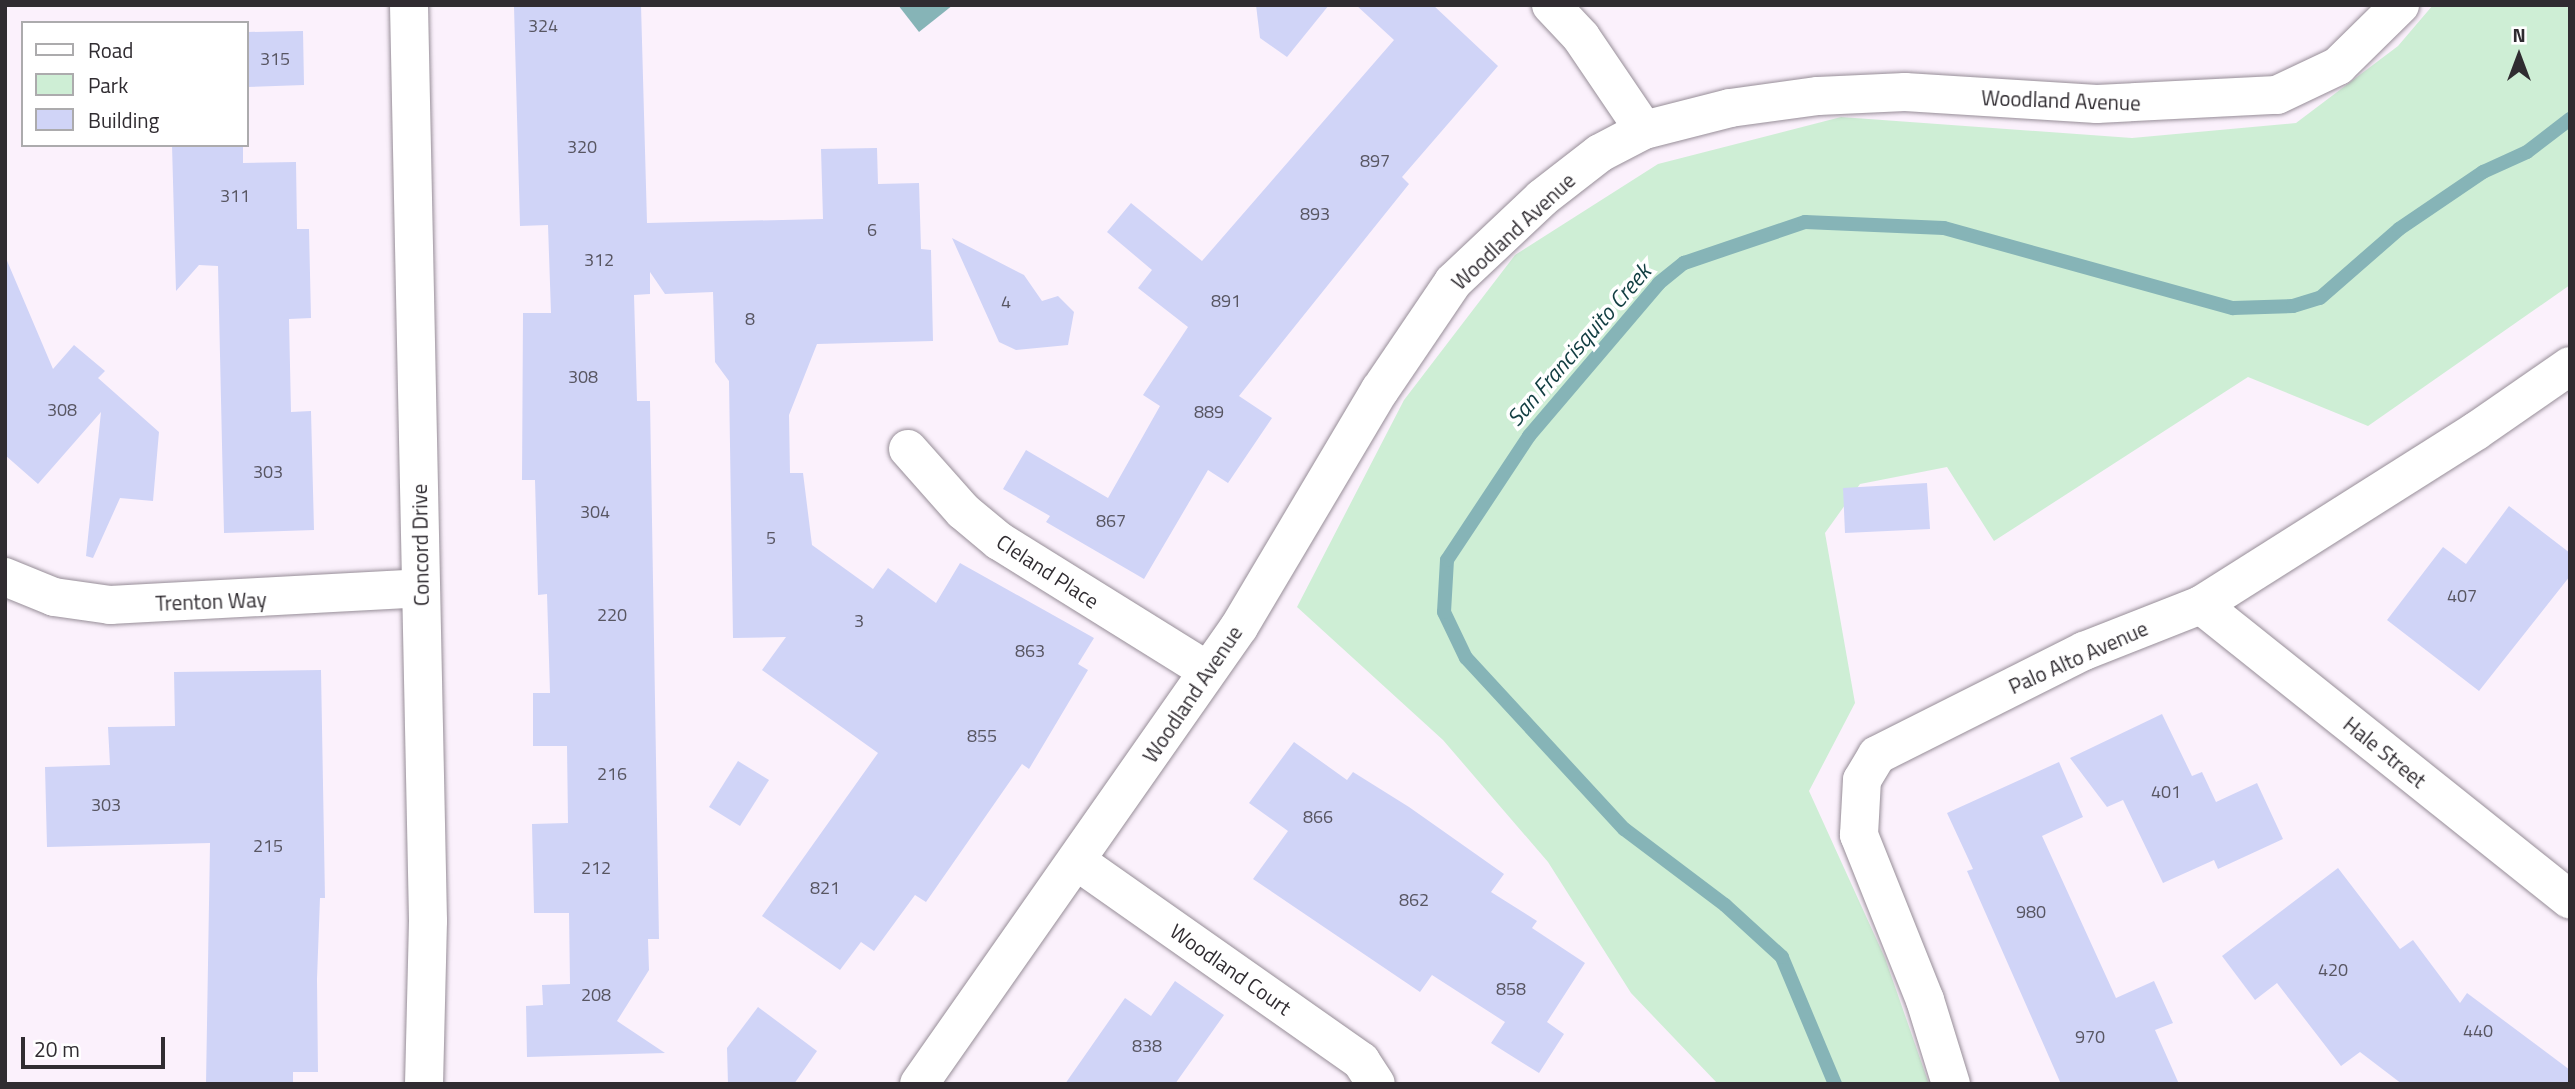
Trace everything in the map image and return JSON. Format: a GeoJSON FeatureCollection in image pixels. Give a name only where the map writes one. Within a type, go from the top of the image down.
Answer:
{"type":"FeatureCollection","features":[{"type":"Feature","properties":{"kind":"street","name":"Concord Drive"},"geometry":{"type":"LineString","coordinates":[[409,5],[428,920],[424,1084]]}},
{"type":"Feature","properties":{"kind":"street"},"geometry":{"type":"LineString","coordinates":[[1551,5],[1581,37],[1644,130]]}},
{"type":"Feature","properties":{"kind":"street","name":"Woodland Avenue"},"geometry":{"type":"LineString","coordinates":[[919,1084],[1078,862],[1206,670],[1239,627],[1380,390],[1453,282],[1542,198],[1600,153],[1644,130],[1730,108],[1818,96],[1905,92],[2097,104],[2277,95],[2338,66],[2400,5]]}},
{"type":"Feature","properties":{"kind":"street","name":"Palo Alto Avenue"},"geometry":{"type":"LineString","coordinates":[[1951,1084],[1925,1000],[1859,835],[1862,780],[1877,755],[1904,738],[2084,651],[2200,605],[2476,431],[2570,366]]}},
{"type":"Feature","properties":{"kind":"street","name":"Cleland Place"},"geometry":{"type":"LineString","coordinates":[[908,450],[963,511],[999,541],[1206,670]]}},
{"type":"Feature","properties":{"kind":"street","name":"Trenton Way"},"geometry":{"type":"LineString","coordinates":[[5,578],[54,597],[110,605],[422,588]]}},
{"type":"Feature","properties":{"kind":"street","name":"Hale Street"},"geometry":{"type":"LineString","coordinates":[[2200,605],[2570,900]]}},
{"type":"Feature","properties":{"kind":"street","name":"Woodland Court"},"geometry":{"type":"LineString","coordinates":[[1078,862],[1361,1061],[1376,1084]]}},
{"type":"Feature","properties":{"kind":"green space"},"geometry":{"type":"Polygon","coordinates":[[[2433,5],[2570,5],[2570,285],[2368,426],[2248,377],[1994,541],[1947,467],[1860,484],[1825,533],[1855,703],[1809,791],[1885,958],[1929,1084],[1718,1084],[1631,993],[1548,862],[1443,740],[1297,607],[1404,400],[1515,255],[1658,164],[1841,117],[2132,138],[2296,123],[2398,46],[2433,5]]]}},
{"type":"Feature","properties":{"kind":"water"},"geometry":{"type":"Polygon","coordinates":[[[898,5],[953,5],[919,32],[898,5]]]}},
{"type":"Feature","properties":{"kind":"building"},"geometry":{"type":"Polygon","coordinates":[[[641,5],[647,223],[823,219],[821,149],[877,148],[878,184],[919,183],[921,249],[931,250],[933,341],[817,344],[789,415],[790,473],[803,473],[812,545],[873,589],[888,568],[936,603],[960,563],[1094,638],[1078,664],[1088,670],[1029,769],[1022,764],[926,902],[915,895],[874,951],[861,942],[840,970],[762,916],[878,753],[762,670],[786,637],[733,638],[729,381],[715,362],[713,292],[665,294],[650,272],[650,294],[634,295],[637,401],[650,401],[659,939],[648,939],[649,970],[617,1021],[665,1053],[527,1057],[526,1006],[543,1005],[542,985],[570,984],[569,913],[534,913],[532,824],[568,823],[567,746],[533,746],[533,693],[550,693],[547,594],[538,595],[535,480],[522,480],[523,313],[551,313],[548,225],[520,226],[514,7],[641,5]]]}},
{"type":"Feature","properties":{"kind":"building"},"geometry":{"type":"Polygon","coordinates":[[[1256,5],[1329,5],[1287,57],[1260,38],[1256,5]]]}},
{"type":"Feature","properties":{"kind":"building"},"geometry":{"type":"Polygon","coordinates":[[[1356,5],[1433,5],[1498,66],[1402,177],[1409,184],[1239,396],[1272,418],[1228,483],[1208,470],[1144,579],[1046,522],[1050,516],[1003,489],[1026,450],[1108,498],[1160,406],[1143,395],[1188,327],[1138,288],[1152,270],[1107,232],[1131,203],[1202,261],[1394,40],[1356,5]]]}},
{"type":"Feature","properties":{"kind":"building"},"geometry":{"type":"Polygon","coordinates":[[[303,31],[304,85],[248,87],[248,32],[303,31]]]}},
{"type":"Feature","properties":{"kind":"building"},"geometry":{"type":"Polygon","coordinates":[[[172,147],[243,147],[243,163],[296,162],[297,229],[309,229],[311,318],[289,319],[291,412],[311,411],[314,530],[224,533],[218,266],[199,265],[176,291],[172,147]]]}},
{"type":"Feature","properties":{"kind":"building"},"geometry":{"type":"Polygon","coordinates":[[[952,238],[1024,275],[1042,301],[1058,296],[1074,312],[1068,345],[1016,350],[999,342],[952,238]]]}},
{"type":"Feature","properties":{"kind":"building"},"geometry":{"type":"Polygon","coordinates":[[[5,256],[53,369],[74,345],[105,371],[98,378],[159,432],[153,501],[120,498],[93,558],[86,556],[101,412],[38,484],[5,455],[5,256]]]}},
{"type":"Feature","properties":{"kind":"building"},"geometry":{"type":"Polygon","coordinates":[[[1927,483],[1930,529],[1845,533],[1843,488],[1927,483]]]}},
{"type":"Feature","properties":{"kind":"building"},"geometry":{"type":"Polygon","coordinates":[[[2509,506],[2570,553],[2570,576],[2479,691],[2387,620],[2443,547],[2466,564],[2509,506]]]}},
{"type":"Feature","properties":{"kind":"building"},"geometry":{"type":"Polygon","coordinates":[[[321,670],[325,898],[320,898],[318,1072],[293,1072],[293,1084],[206,1084],[210,843],[47,847],[45,767],[110,765],[108,727],[175,726],[174,672],[321,670]]]}},
{"type":"Feature","properties":{"kind":"building"},"geometry":{"type":"Polygon","coordinates":[[[2162,714],[2192,776],[2202,772],[2216,802],[2257,783],[2283,839],[2218,869],[2214,860],[2163,883],[2123,800],[2107,807],[2070,758],[2162,714]]]}},
{"type":"Feature","properties":{"kind":"building"},"geometry":{"type":"Polygon","coordinates":[[[1294,742],[1347,780],[1353,772],[1409,807],[1504,874],[1491,892],[1537,921],[1532,928],[1585,963],[1547,1022],[1564,1034],[1539,1073],[1491,1043],[1505,1022],[1432,975],[1420,992],[1253,879],[1288,831],[1249,803],[1294,742]]]}},
{"type":"Feature","properties":{"kind":"building"},"geometry":{"type":"Polygon","coordinates":[[[738,761],[769,780],[740,826],[709,807],[738,761]]]}},
{"type":"Feature","properties":{"kind":"building"},"geometry":{"type":"Polygon","coordinates":[[[2059,762],[2083,817],[2042,836],[2116,998],[2154,981],[2173,1023],[2155,1030],[2179,1084],[2061,1084],[1967,871],[1973,869],[1947,813],[2059,762]]]}},
{"type":"Feature","properties":{"kind":"building"},"geometry":{"type":"Polygon","coordinates":[[[2338,868],[2400,949],[2413,940],[2460,1003],[2467,993],[2570,1070],[2570,1084],[2402,1084],[2360,1052],[2341,1066],[2277,983],[2255,1000],[2222,956],[2338,868]]]}},
{"type":"Feature","properties":{"kind":"building"},"geometry":{"type":"Polygon","coordinates":[[[1175,981],[1224,1015],[1175,1084],[1065,1084],[1125,998],[1151,1016],[1175,981]]]}},
{"type":"Feature","properties":{"kind":"building"},"geometry":{"type":"Polygon","coordinates":[[[758,1007],[817,1051],[794,1084],[728,1084],[727,1048],[758,1007]]]}},
{"type":"Feature","properties":{"kind":"waterway","name":"San Francisquito Creek"},"geometry":{"type":"LineString","coordinates":[[1835,1084],[1782,957],[1725,905],[1624,829],[1466,658],[1444,612],[1447,560],[1529,436],[1659,283],[1684,263],[1805,222],[1944,228],[2233,308],[2293,306],[2320,298],[2399,229],[2483,172],[2527,152],[2570,119]]}}]}
